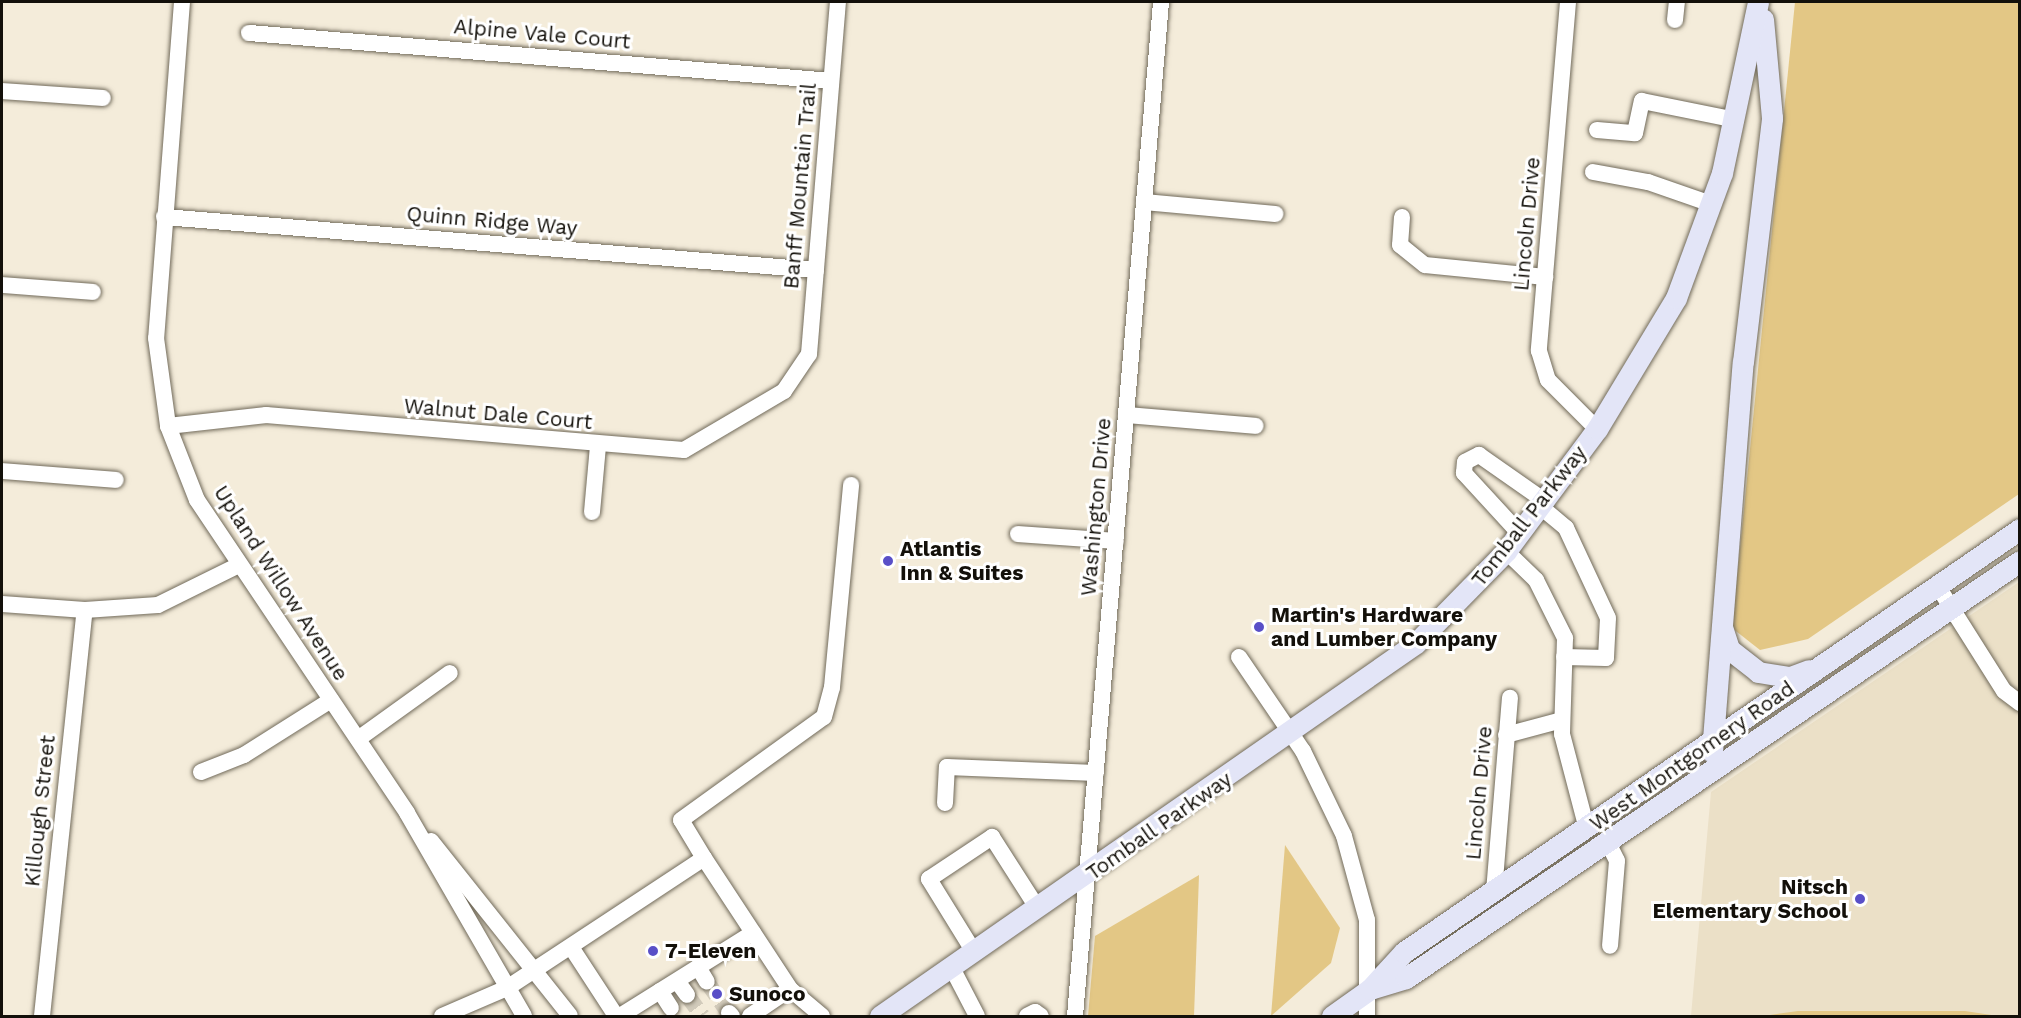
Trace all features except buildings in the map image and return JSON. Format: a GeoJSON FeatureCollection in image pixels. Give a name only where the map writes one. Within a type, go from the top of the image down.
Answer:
{"type":"FeatureCollection","features":[{"type":"Feature","properties":{"kind":"main road","name":"Tomball Parkway"},"geometry":{"type":"LineString","coordinates":[[880,1017],[1292,734],[1416,643],[1506,551],[1597,429],[1676,298],[1710,204],[1736,120],[1760,2]]}},
{"type":"Feature","properties":{"kind":"main road"},"geometry":{"type":"LineString","coordinates":[[1710,771],[1721,624],[1772,118],[1760,2]]}},
{"type":"Feature","properties":{"kind":"main road","name":"West Montgomery Road"},"geometry":{"type":"LineString","coordinates":[[1332,1017],[1370,990],[1404,952],[1587,829],[1818,666],[2019,529]]}},
{"type":"Feature","properties":{"kind":"main road","name":"West Montgomery Road"},"geometry":{"type":"LineString","coordinates":[[1370,990],[1406,978],[2019,561]]}},
{"type":"Feature","properties":{"kind":"main road"},"geometry":{"type":"LineString","coordinates":[[1721,624],[1729,649],[1758,672],[1790,677],[1818,666]]}},
{"type":"Feature","properties":{"kind":"street","name":"Upland Willow Avenue"},"geometry":{"type":"LineString","coordinates":[[182,2],[156,338],[168,426],[197,500],[357,739],[408,813],[535,970],[570,1017]]}},
{"type":"Feature","properties":{"kind":"street","name":"Banff Mountain Trail"},"geometry":{"type":"LineString","coordinates":[[801,373],[809,354],[838,2]]}},
{"type":"Feature","properties":{"kind":"street","name":"Washington Drive"},"geometry":{"type":"LineString","coordinates":[[1075,1017],[1161,2]]}},
{"type":"Feature","properties":{"kind":"street","name":"Lincoln Drive"},"geometry":{"type":"LineString","coordinates":[[1568,2],[1545,277],[1541,368],[1557,392],[1597,429]]}},
{"type":"Feature","properties":{"kind":"street"},"geometry":{"type":"LineString","coordinates":[[1675,20],[1677,2]]}},
{"type":"Feature","properties":{"kind":"street","name":"Alpine Vale Court"},"geometry":{"type":"LineString","coordinates":[[249,33],[831,81]]}},
{"type":"Feature","properties":{"kind":"street"},"geometry":{"type":"LineString","coordinates":[[2,91],[104,98]]}},
{"type":"Feature","properties":{"kind":"street"},"geometry":{"type":"LineString","coordinates":[[1597,130],[1635,133],[1642,101],[1736,120]]}},
{"type":"Feature","properties":{"kind":"street"},"geometry":{"type":"LineString","coordinates":[[1593,172],[1648,182],[1710,204]]}},
{"type":"Feature","properties":{"kind":"street"},"geometry":{"type":"LineString","coordinates":[[1144,202],[1275,214]]}},
{"type":"Feature","properties":{"kind":"street","name":"Quinn Ridge Way"},"geometry":{"type":"LineString","coordinates":[[164,217],[816,270]]}},
{"type":"Feature","properties":{"kind":"street"},"geometry":{"type":"LineString","coordinates":[[1402,217],[1400,245],[1425,265],[1545,277]]}},
{"type":"Feature","properties":{"kind":"street"},"geometry":{"type":"LineString","coordinates":[[2,285],[93,292]]}},
{"type":"Feature","properties":{"kind":"street","name":"Walnut Dale Court"},"geometry":{"type":"LineString","coordinates":[[168,426],[267,415],[598,446],[684,450],[784,391],[801,373]]}},
{"type":"Feature","properties":{"kind":"street"},"geometry":{"type":"LineString","coordinates":[[1126,414],[1256,426]]}},
{"type":"Feature","properties":{"kind":"street"},"geometry":{"type":"LineString","coordinates":[[592,512],[598,446]]}},
{"type":"Feature","properties":{"kind":"street"},"geometry":{"type":"LineString","coordinates":[[1520,534],[1464,473],[1465,462],[1479,456],[1543,504],[1566,528],[1608,618],[1606,658],[1564,657]]}},
{"type":"Feature","properties":{"kind":"street"},"geometry":{"type":"LineString","coordinates":[[2,471],[116,480]]}},
{"type":"Feature","properties":{"kind":"street"},"geometry":{"type":"LineString","coordinates":[[822,1017],[790,989],[681,820],[824,717],[832,687],[851,485]]}},
{"type":"Feature","properties":{"kind":"street"},"geometry":{"type":"LineString","coordinates":[[1018,534],[1116,541]]}},
{"type":"Feature","properties":{"kind":"street"},"geometry":{"type":"LineString","coordinates":[[1506,551],[1536,580],[1565,638],[1562,720],[1587,829]]}},
{"type":"Feature","properties":{"kind":"street"},"geometry":{"type":"LineString","coordinates":[[2,604],[85,610],[158,605],[239,565]]}},
{"type":"Feature","properties":{"kind":"street"},"geometry":{"type":"LineString","coordinates":[[1937,585],[2004,691],[2019,703]]}},
{"type":"Feature","properties":{"kind":"street","name":"Killough Street"},"geometry":{"type":"LineString","coordinates":[[42,1017],[85,610]]}},
{"type":"Feature","properties":{"kind":"street"},"geometry":{"type":"LineString","coordinates":[[1239,657],[1292,734],[1327,796],[1354,868],[1367,920],[1370,990],[1367,1017]]}},
{"type":"Feature","properties":{"kind":"street"},"geometry":{"type":"LineString","coordinates":[[357,739],[450,673]]}},
{"type":"Feature","properties":{"kind":"street","name":"Lincoln Drive"},"geometry":{"type":"LineString","coordinates":[[1494,892],[1510,698]]}},
{"type":"Feature","properties":{"kind":"street"},"geometry":{"type":"LineString","coordinates":[[201,772],[244,755],[331,700]]}},
{"type":"Feature","properties":{"kind":"street"},"geometry":{"type":"LineString","coordinates":[[1506,735],[1562,720]]}},
{"type":"Feature","properties":{"kind":"street"},"geometry":{"type":"LineString","coordinates":[[945,803],[947,767],[1096,773]]}},
{"type":"Feature","properties":{"kind":"street","name":"Upland Willow Avenue"},"geometry":{"type":"LineString","coordinates":[[408,813],[524,1017]]}},
{"type":"Feature","properties":{"kind":"street"},"geometry":{"type":"LineString","coordinates":[[974,952],[929,879],[992,837],[1038,909]]}},
{"type":"Feature","properties":{"kind":"street"},"geometry":{"type":"LineString","coordinates":[[1607,841],[1617,861],[1610,946]]}},
{"type":"Feature","properties":{"kind":"street"},"geometry":{"type":"LineString","coordinates":[[442,1017],[507,988],[704,858]]}},
{"type":"Feature","properties":{"kind":"street"},"geometry":{"type":"LineString","coordinates":[[571,947],[618,1017],[642,1011],[660,991],[753,933]]}},
{"type":"Feature","properties":{"kind":"street"},"geometry":{"type":"LineString","coordinates":[[698,967],[707,982]]}},
{"type":"Feature","properties":{"kind":"street"},"geometry":{"type":"LineString","coordinates":[[952,968],[977,1017]]}},
{"type":"Feature","properties":{"kind":"street"},"geometry":{"type":"LineString","coordinates":[[677,981],[687,995]]}},
{"type":"Feature","properties":{"kind":"street"},"geometry":{"type":"LineString","coordinates":[[750,1017],[790,989]]}},
{"type":"Feature","properties":{"kind":"street"},"geometry":{"type":"LineString","coordinates":[[660,991],[671,1008]]}},
{"type":"Feature","properties":{"kind":"street"},"geometry":{"type":"LineString","coordinates":[[1027,1017],[1035,1012],[1041,1017]]}},
{"type":"Feature","properties":{"kind":"shaded area"},"geometry":{"type":"Polygon","coordinates":[[[1795,2],[2019,2],[2019,494],[1808,639],[1760,650],[1732,628],[1795,2]]]}},
{"type":"Feature","properties":{"kind":"shaded area","name":"Nitsch Elementary School"},"geometry":{"type":"Polygon","coordinates":[[[2019,582],[2019,1016],[1691,1016],[1711,792],[2019,582]]]}},
{"type":"Feature","properties":{"kind":"shaded area"},"geometry":{"type":"Polygon","coordinates":[[[1285,845],[1340,928],[1331,963],[1271,1016],[1285,845]]]}},
{"type":"Feature","properties":{"kind":"shaded area"},"geometry":{"type":"Polygon","coordinates":[[[1199,875],[1194,1016],[1088,1016],[1095,936],[1199,875]]]}},
{"type":"Feature","properties":{"kind":"shaded area"},"geometry":{"type":"Polygon","coordinates":[[[1798,1011],[1965,1011],[1998,1016],[1763,1016],[1798,1011]]]}},
{"type":"Feature","properties":{"kind":"tunnel"},"geometry":{"type":"LineString","coordinates":[[707,982],[729,1013]]}},
{"type":"Feature","properties":{"kind":"tunnel"},"geometry":{"type":"LineString","coordinates":[[687,995],[702,1016]]}},
{"type":"Feature","properties":{"kind":"place","name":"Atlantis Inn & Suites"},"geometry":{"type":"Point","coordinates":[888,561]}},
{"type":"Feature","properties":{"kind":"place","name":"Martin's Hardware and Lumber Company"},"geometry":{"type":"Point","coordinates":[1259,627]}},
{"type":"Feature","properties":{"kind":"place","name":"Nitsch Elementary School"},"geometry":{"type":"Point","coordinates":[1860,899]}},
{"type":"Feature","properties":{"kind":"place","name":"7-Eleven"},"geometry":{"type":"Point","coordinates":[653,951]}},
{"type":"Feature","properties":{"kind":"place","name":"Sunoco"},"geometry":{"type":"Point","coordinates":[717,994]}}]}
